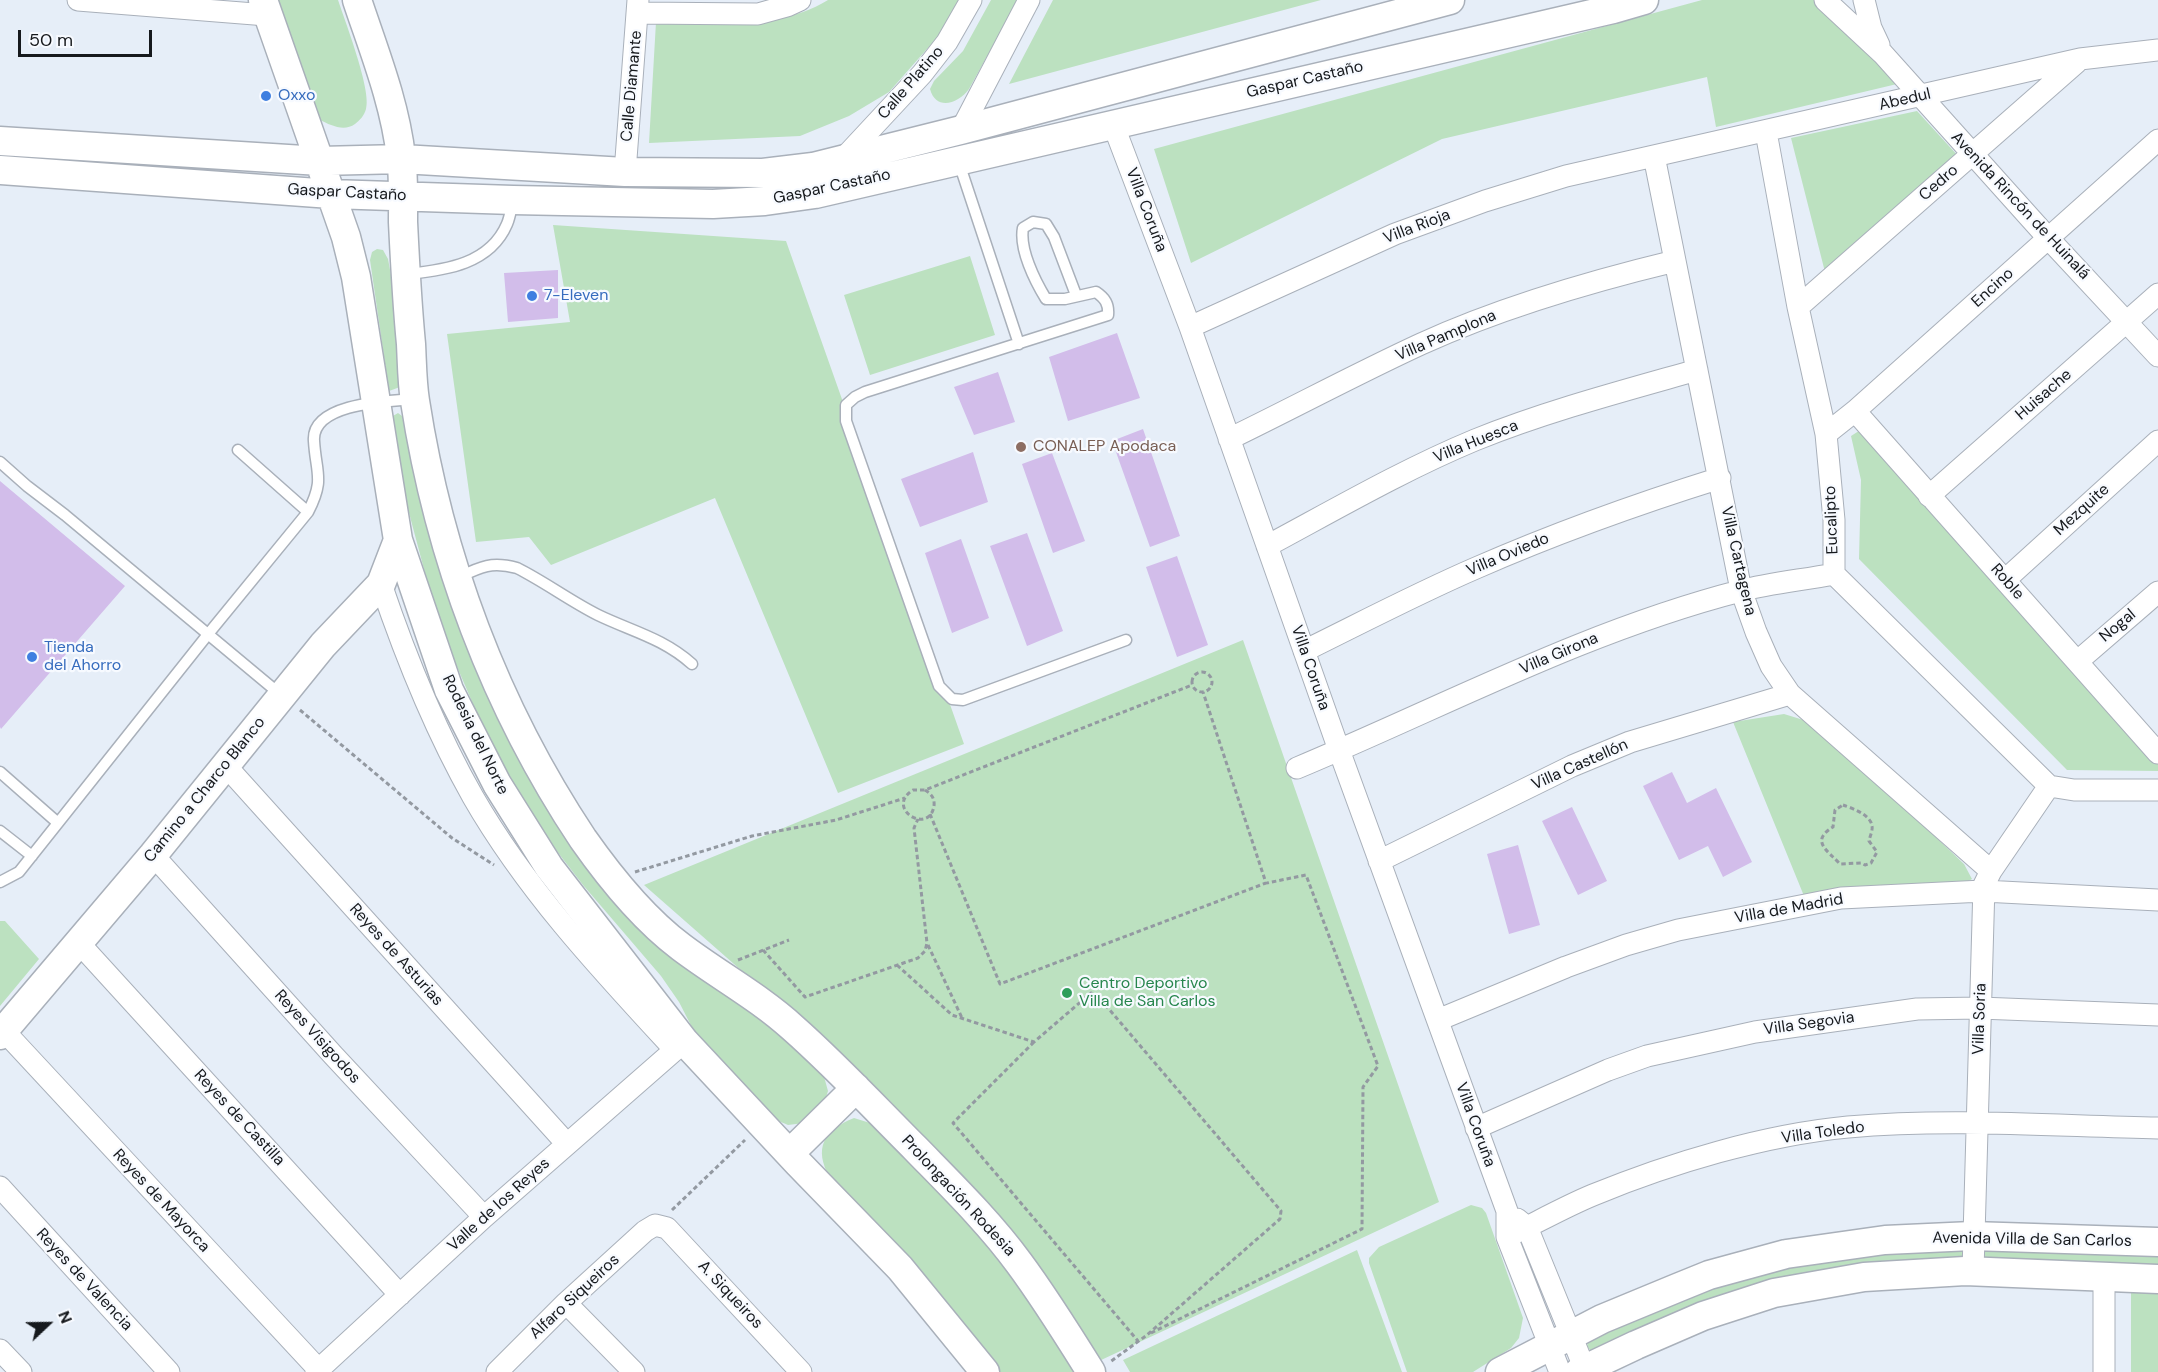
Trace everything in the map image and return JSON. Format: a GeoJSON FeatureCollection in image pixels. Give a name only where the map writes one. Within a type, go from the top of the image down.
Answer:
{"type":"FeatureCollection","features":[{"type":"Feature","properties":{"kind":"street"},"geometry":{"type":"LineString","coordinates":[[78,0],[265,8]]}},
{"type":"Feature","properties":{"kind":"street"},"geometry":{"type":"LineString","coordinates":[[357,0],[395,116],[402,159],[405,274],[415,399],[436,506],[461,594],[505,700],[561,805],[586,843],[651,921],[678,946],[750,993],[791,1026],[856,1088],[790,1153],[900,1268],[985,1372]]}},
{"type":"Feature","properties":{"kind":"street"},"geometry":{"type":"LineString","coordinates":[[638,6],[758,14],[800,0]]}},
{"type":"Feature","properties":{"kind":"street","name":"Calle Platino"},"geometry":{"type":"LineString","coordinates":[[842,160],[922,74],[947,42],[971,0]]}},
{"type":"Feature","properties":{"kind":"street"},"geometry":{"type":"LineString","coordinates":[[962,130],[1029,0]]}},
{"type":"Feature","properties":{"kind":"street","name":"Gaspar Castaño"},"geometry":{"type":"LineString","coordinates":[[0,170],[332,194],[713,204],[765,201],[815,194],[1644,0]]}},
{"type":"Feature","properties":{"kind":"street","name":"Avenida Rincón de Huinalá"},"geometry":{"type":"LineString","coordinates":[[1825,0],[1883,54],[2158,356]]}},
{"type":"Feature","properties":{"kind":"street","name":"Avenida Rincón de Huinalá"},"geometry":{"type":"LineString","coordinates":[[1864,0],[1871,28],[1883,54]]}},
{"type":"Feature","properties":{"kind":"street","name":"Gaspar Castaño"},"geometry":{"type":"LineString","coordinates":[[0,141],[320,161],[402,159],[625,172],[763,173],[813,167],[962,130],[1437,1]]}},
{"type":"Feature","properties":{"kind":"street","name":"Calle Diamante"},"geometry":{"type":"LineString","coordinates":[[625,172],[638,6]]}},
{"type":"Feature","properties":{"kind":"street","name":"Rodesia del Norte"},"geometry":{"type":"LineString","coordinates":[[265,8],[346,237],[356,277],[398,540],[449,690],[497,784],[549,867],[680,1046],[790,1153]]}},
{"type":"Feature","properties":{"kind":"street","name":"Abedul"},"geometry":{"type":"LineString","coordinates":[[1654,156],[2080,59],[2158,50]]}},
{"type":"Feature","properties":{"kind":"street","name":"Cedro"},"geometry":{"type":"LineString","coordinates":[[1798,307],[2080,59]]}},
{"type":"Feature","properties":{"kind":"street","name":"Villa Coruña"},"geometry":{"type":"LineString","coordinates":[[1113,124],[1190,327],[1339,750],[1507,1211],[1507,1237],[1578,1371]]}},
{"type":"Feature","properties":{"kind":"street","name":"Eucalipto"},"geometry":{"type":"LineString","coordinates":[[1766,132],[1798,307],[1826,434],[1834,520],[1834,574],[2049,786]]}},
{"type":"Feature","properties":{"kind":"street","name":"Encino"},"geometry":{"type":"LineString","coordinates":[[1826,434],[1855,411],[2158,140]]}},
{"type":"Feature","properties":{"kind":"street","name":"Villa Rioja"},"geometry":{"type":"LineString","coordinates":[[1190,327],[1395,234],[1474,205],[1566,176],[1654,156]]}},
{"type":"Feature","properties":{"kind":"street","name":"Villa Cartagena"},"geometry":{"type":"LineString","coordinates":[[1654,156],[1741,590],[1771,666],[1790,694],[1991,871]]}},
{"type":"Feature","properties":{"kind":"street","name":"Villa Pamplona"},"geometry":{"type":"LineString","coordinates":[[1229,439],[1433,339],[1519,305],[1596,280],[1675,261]]}},
{"type":"Feature","properties":{"kind":"street","name":"Huisache"},"geometry":{"type":"LineString","coordinates":[[1929,496],[2158,294]]}},
{"type":"Feature","properties":{"kind":"street","name":"Villa Huesca"},"geometry":{"type":"LineString","coordinates":[[1267,546],[1409,470],[1476,440],[1579,404],[1697,370]]}},
{"type":"Feature","properties":{"kind":"street","name":"Roble"},"geometry":{"type":"LineString","coordinates":[[1855,411],[2157,749]]}},
{"type":"Feature","properties":{"kind":"street","name":"Mezquite"},"geometry":{"type":"LineString","coordinates":[[2005,580],[2158,441]]}},
{"type":"Feature","properties":{"kind":"street","name":"Villa Oviedo"},"geometry":{"type":"LineString","coordinates":[[1304,651],[1473,569],[1639,503],[1720,478]]}},
{"type":"Feature","properties":{"kind":"street","name":"Camino a Charco Blanco"},"geometry":{"type":"LineString","coordinates":[[2,1033],[153,855],[323,645],[381,584],[398,540]]}},
{"type":"Feature","properties":{"kind":"street","name":"Villa Girona"},"geometry":{"type":"LineString","coordinates":[[1297,768],[1608,633],[1741,590],[1834,574]]}},
{"type":"Feature","properties":{"kind":"street"},"geometry":{"type":"LineString","coordinates":[[381,584],[401,643],[431,715],[474,798],[524,874],[597,966],[680,1046]]}},
{"type":"Feature","properties":{"kind":"street","name":"Nogal"},"geometry":{"type":"LineString","coordinates":[[2078,661],[2158,592]]}},
{"type":"Feature","properties":{"kind":"street","name":"Villa Castellón"},"geometry":{"type":"LineString","coordinates":[[1379,861],[1572,766],[1630,742],[1790,694]]}},
{"type":"Feature","properties":{"kind":"street","name":"Reyes de Asturias"},"geometry":{"type":"LineString","coordinates":[[226,766],[567,1144]]}},
{"type":"Feature","properties":{"kind":"street"},"geometry":{"type":"LineString","coordinates":[[2049,786],[2074,790],[2158,790]]}},
{"type":"Feature","properties":{"kind":"street","name":"Villa Soria"},"geometry":{"type":"LineString","coordinates":[[1973,1271],[1972,1236],[1983,891],[1991,871],[2049,786]]}},
{"type":"Feature","properties":{"kind":"street","name":"Reyes Visigodos"},"geometry":{"type":"LineString","coordinates":[[153,855],[333,1055],[484,1217]]}},
{"type":"Feature","properties":{"kind":"street","name":"Villa de Madrid"},"geometry":{"type":"LineString","coordinates":[[1438,1020],[1626,945],[1678,930],[1841,898],[1983,891],[2158,900]]}},
{"type":"Feature","properties":{"kind":"street","name":"Reyes de Castilla"},"geometry":{"type":"LineString","coordinates":[[78,942],[400,1294]]}},
{"type":"Feature","properties":{"kind":"street","name":"Villa Segovia"},"geometry":{"type":"LineString","coordinates":[[1476,1128],[1608,1070],[1647,1056],[1755,1032],[1832,1019],[1917,1009],[1980,1008],[2158,1015]]}},
{"type":"Feature","properties":{"kind":"street","name":"Reyes de Mayorca"},"geometry":{"type":"LineString","coordinates":[[2,1033],[317,1371]]}},
{"type":"Feature","properties":{"kind":"street","name":"Valle de los Reyes"},"geometry":{"type":"LineString","coordinates":[[317,1371],[484,1217],[680,1046]]}},
{"type":"Feature","properties":{"kind":"street","name":"Prolongación Rodesia"},"geometry":{"type":"LineString","coordinates":[[856,1088],[965,1199],[1017,1260],[1098,1369]]}},
{"type":"Feature","properties":{"kind":"street","name":"Villa Toledo"},"geometry":{"type":"LineString","coordinates":[[1507,1237],[1592,1195],[1659,1171],[1759,1142],[1847,1127],[1976,1124],[2158,1128]]}},
{"type":"Feature","properties":{"kind":"street","name":"Reyes de Valencia"},"geometry":{"type":"LineString","coordinates":[[0,1187],[169,1372]]}},
{"type":"Feature","properties":{"kind":"street","name":"Villa Coruña"},"geometry":{"type":"LineString","coordinates":[[1507,1211],[1527,1227],[1560,1340]]}},
{"type":"Feature","properties":{"kind":"street","name":"Alfaro Siqueiros"},"geometry":{"type":"LineString","coordinates":[[497,1372],[566,1303],[645,1231],[655,1225]]}},
{"type":"Feature","properties":{"kind":"street","name":"A. Siqueiros"},"geometry":{"type":"LineString","coordinates":[[655,1225],[667,1228],[801,1372]]}},
{"type":"Feature","properties":{"kind":"street","name":"Avenida Villa de San Carlos"},"geometry":{"type":"LineString","coordinates":[[1500,1372],[1602,1319],[1709,1275],[1786,1254],[1885,1240],[1972,1236],[2158,1242]]}},
{"type":"Feature","properties":{"kind":"street","name":"Avenida Villa de San Carlos"},"geometry":{"type":"LineString","coordinates":[[1578,1371],[1703,1316],[1773,1293],[1864,1277],[1973,1271],[2158,1279]]}},
{"type":"Feature","properties":{"kind":"street"},"geometry":{"type":"LineString","coordinates":[[2103,1372],[2104,1277]]}},
{"type":"Feature","properties":{"kind":"street"},"geometry":{"type":"LineString","coordinates":[[566,1303],[634,1372]]}},
{"type":"Feature","properties":{"kind":"street"},"geometry":{"type":"LineString","coordinates":[[0,1350],[21,1372]]}},
{"type":"Feature","properties":{"kind":"lane"},"geometry":{"type":"LineString","coordinates":[[958,160],[1019,344]]}},
{"type":"Feature","properties":{"kind":"lane"},"geometry":{"type":"LineString","coordinates":[[405,274],[448,269],[464,264],[481,254],[495,243],[503,232],[508,223],[513,200]]}},
{"type":"Feature","properties":{"kind":"lane"},"geometry":{"type":"LineString","coordinates":[[1076,296],[1054,237],[1046,224],[1033,222],[1023,228],[1021,238],[1036,283],[1046,299],[1065,299],[1096,292],[1105,298],[1109,307],[1108,315],[865,392],[846,405],[846,421],[939,686],[952,699],[963,700],[1126,640]]}},
{"type":"Feature","properties":{"kind":"lane"},"geometry":{"type":"LineString","coordinates":[[0,882],[19,872],[308,512],[318,493],[319,475],[314,438],[316,426],[325,417],[338,411],[375,402],[415,399]]}},
{"type":"Feature","properties":{"kind":"lane"},"geometry":{"type":"LineString","coordinates":[[238,450],[308,512]]}},
{"type":"Feature","properties":{"kind":"lane"},"geometry":{"type":"LineString","coordinates":[[0,462],[133,574],[209,633],[282,696]]}},
{"type":"Feature","properties":{"kind":"lane"},"geometry":{"type":"LineString","coordinates":[[457,578],[492,564],[504,564],[517,568],[594,613],[661,642],[677,651],[692,664]]}},
{"type":"Feature","properties":{"kind":"lane"},"geometry":{"type":"LineString","coordinates":[[0,772],[58,822]]}},
{"type":"Feature","properties":{"kind":"lane"},"geometry":{"type":"LineString","coordinates":[[0,831],[32,856]]}},
{"type":"Feature","properties":{"kind":"path"},"geometry":{"type":"LineString","coordinates":[[1200,671],[1208,673],[1212,682],[1211,687],[1203,692],[1194,689],[1191,680],[1200,671]]}},
{"type":"Feature","properties":{"kind":"path"},"geometry":{"type":"LineString","coordinates":[[613,878],[752,836],[836,820],[905,798],[913,790],[925,790],[1192,685]]}},
{"type":"Feature","properties":{"kind":"path"},"geometry":{"type":"LineString","coordinates":[[1203,692],[1266,883]]}},
{"type":"Feature","properties":{"kind":"path"},"geometry":{"type":"LineString","coordinates":[[282,696],[452,838],[490,863],[524,874]]}},
{"type":"Feature","properties":{"kind":"path"},"geometry":{"type":"LineString","coordinates":[[905,798],[903,805],[906,812],[911,817],[925,818],[934,808],[934,800],[925,790]]}},
{"type":"Feature","properties":{"kind":"path"},"geometry":{"type":"LineString","coordinates":[[1843,806],[1870,820],[1873,827],[1869,841],[1877,852],[1871,863],[1865,865],[1861,863],[1840,864],[1823,847],[1821,840],[1824,834],[1833,827],[1835,810],[1843,806]]}},
{"type":"Feature","properties":{"kind":"path"},"geometry":{"type":"LineString","coordinates":[[930,814],[1000,984],[1266,883],[1306,874],[1378,1066],[1363,1087],[1362,1229],[1147,1335]]}},
{"type":"Feature","properties":{"kind":"path"},"geometry":{"type":"LineString","coordinates":[[918,819],[914,828],[927,944],[962,1018]]}},
{"type":"Feature","properties":{"kind":"path"},"geometry":{"type":"LineString","coordinates":[[713,970],[789,940]]}},
{"type":"Feature","properties":{"kind":"path"},"geometry":{"type":"LineString","coordinates":[[763,950],[805,997],[918,958],[925,951],[927,944]]}},
{"type":"Feature","properties":{"kind":"path"},"geometry":{"type":"LineString","coordinates":[[897,965],[952,1015],[1034,1042]]}},
{"type":"Feature","properties":{"kind":"path"},"geometry":{"type":"LineString","coordinates":[[1098,1369],[1138,1342],[1147,1335],[1280,1219],[1281,1211],[1097,995],[1091,993],[1034,1042],[953,1123],[1138,1342]]}},
{"type":"Feature","properties":{"kind":"path"},"geometry":{"type":"LineString","coordinates":[[655,1225],[762,1124]]}},
{"type":"Feature","properties":{"kind":"green space"},"geometry":{"type":"Polygon","coordinates":[[[277,0],[338,0],[357,56],[367,100],[362,118],[355,124],[342,128],[320,120],[277,0]]]}},
{"type":"Feature","properties":{"kind":"green space"},"geometry":{"type":"Polygon","coordinates":[[[828,0],[963,0],[942,32],[889,92],[849,116],[800,136],[649,143],[656,22],[745,23],[766,21],[788,17],[828,0]]]}},
{"type":"Feature","properties":{"kind":"green space"},"geometry":{"type":"Polygon","coordinates":[[[991,0],[1018,0],[969,89],[959,98],[942,103],[933,96],[930,89],[934,81],[963,51],[991,0]]]}},
{"type":"Feature","properties":{"kind":"green space"},"geometry":{"type":"Polygon","coordinates":[[[1053,0],[1321,0],[1009,84],[1053,0]]]}},
{"type":"Feature","properties":{"kind":"green space"},"geometry":{"type":"Polygon","coordinates":[[[1702,0],[1814,0],[1843,19],[1897,84],[1716,127],[1707,77],[1442,139],[1191,263],[1154,149],[1702,0]]]}},
{"type":"Feature","properties":{"kind":"green space"},"geometry":{"type":"Polygon","coordinates":[[[1917,111],[1959,157],[1825,272],[1791,138],[1917,111]]]}},
{"type":"Feature","properties":{"kind":"green space"},"geometry":{"type":"Polygon","coordinates":[[[553,225],[786,241],[964,744],[838,793],[715,498],[551,565],[529,537],[476,542],[447,334],[570,322],[553,225]]]}},
{"type":"Feature","properties":{"kind":"green space"},"geometry":{"type":"Polygon","coordinates":[[[377,249],[383,250],[388,259],[391,275],[400,387],[389,391],[370,260],[372,252],[377,249]]]}},
{"type":"Feature","properties":{"kind":"green space"},"geometry":{"type":"Polygon","coordinates":[[[970,256],[995,335],[870,375],[844,295],[970,256]]]}},
{"type":"Feature","properties":{"kind":"green space"},"geometry":{"type":"Polygon","coordinates":[[[398,413],[402,416],[414,469],[540,786],[756,1010],[823,1073],[828,1091],[824,1104],[804,1123],[788,1125],[767,1116],[701,1045],[679,1002],[661,976],[583,885],[549,841],[513,783],[479,718],[433,603],[404,494],[393,416],[398,413]]]}},
{"type":"Feature","properties":{"kind":"green space"},"geometry":{"type":"Polygon","coordinates":[[[1862,429],[2158,764],[2158,771],[2067,770],[1859,559],[1861,480],[1851,436],[1862,429]]]}},
{"type":"Feature","properties":{"kind":"green space","name":"Centro Deportivo Villa de San Carlos"},"geometry":{"type":"Polygon","coordinates":[[[1243,640],[1439,1202],[1099,1361],[1066,1309],[890,1101],[644,885],[1243,640]]]}},
{"type":"Feature","properties":{"kind":"green space"},"geometry":{"type":"Polygon","coordinates":[[[1784,714],[1810,722],[1839,745],[1964,864],[1972,879],[1963,884],[1804,896],[1733,722],[1784,714]]]}},
{"type":"Feature","properties":{"kind":"green space"},"geometry":{"type":"Polygon","coordinates":[[[0,921],[5,921],[39,959],[0,1006],[0,921]]]}},
{"type":"Feature","properties":{"kind":"green space"},"geometry":{"type":"Polygon","coordinates":[[[854,1118],[870,1123],[885,1133],[965,1216],[1018,1282],[1082,1372],[997,1372],[830,1178],[822,1158],[824,1141],[835,1128],[854,1118]]]}},
{"type":"Feature","properties":{"kind":"green space"},"geometry":{"type":"Polygon","coordinates":[[[1471,1205],[1482,1208],[1486,1213],[1523,1318],[1519,1338],[1511,1348],[1473,1372],[1407,1372],[1369,1258],[1379,1247],[1471,1205]]]}},
{"type":"Feature","properties":{"kind":"green space"},"geometry":{"type":"Polygon","coordinates":[[[1944,1244],[2158,1252],[2158,1270],[1900,1265],[1592,1353],[1587,1346],[1589,1337],[1763,1268],[1944,1244]]]}},
{"type":"Feature","properties":{"kind":"green space"},"geometry":{"type":"Polygon","coordinates":[[[1357,1250],[1402,1372],[1130,1372],[1123,1360],[1357,1250]]]}},
{"type":"Feature","properties":{"kind":"green space"},"geometry":{"type":"Polygon","coordinates":[[[2131,1290],[2158,1292],[2158,1372],[2131,1372],[2131,1290]]]}},
{"type":"Feature","properties":{"kind":"building","name":"7-Eleven"},"geometry":{"type":"Polygon","coordinates":[[[558,270],[558,318],[508,322],[504,273],[558,270]]]}},
{"type":"Feature","properties":{"kind":"building"},"geometry":{"type":"Polygon","coordinates":[[[1117,333],[1140,398],[1068,421],[1049,357],[1117,333]]]}},
{"type":"Feature","properties":{"kind":"building"},"geometry":{"type":"Polygon","coordinates":[[[998,372],[1015,422],[974,435],[954,387],[998,372]]]}},
{"type":"Feature","properties":{"kind":"building"},"geometry":{"type":"Polygon","coordinates":[[[1143,429],[1180,536],[1150,547],[1112,441],[1143,429]]]}},
{"type":"Feature","properties":{"kind":"building"},"geometry":{"type":"Polygon","coordinates":[[[973,452],[988,502],[920,527],[901,479],[973,452]]]}},
{"type":"Feature","properties":{"kind":"building"},"geometry":{"type":"Polygon","coordinates":[[[1052,453],[1085,541],[1053,553],[1022,464],[1052,453]]]}},
{"type":"Feature","properties":{"kind":"building","name":"Tienda del Ahorro"},"geometry":{"type":"Polygon","coordinates":[[[0,481],[125,586],[1,729],[0,727],[0,481]]]}},
{"type":"Feature","properties":{"kind":"building"},"geometry":{"type":"Polygon","coordinates":[[[1027,533],[1063,631],[1027,646],[990,546],[1027,533]]]}},
{"type":"Feature","properties":{"kind":"building"},"geometry":{"type":"Polygon","coordinates":[[[961,539],[989,618],[952,633],[925,553],[961,539]]]}},
{"type":"Feature","properties":{"kind":"building"},"geometry":{"type":"Polygon","coordinates":[[[1177,556],[1208,645],[1177,657],[1146,567],[1177,556]]]}},
{"type":"Feature","properties":{"kind":"building"},"geometry":{"type":"Polygon","coordinates":[[[1672,772],[1687,803],[1716,788],[1752,862],[1723,877],[1708,846],[1679,860],[1643,786],[1672,772]]]}},
{"type":"Feature","properties":{"kind":"building"},"geometry":{"type":"Polygon","coordinates":[[[1572,807],[1607,881],[1578,895],[1542,821],[1572,807]]]}},
{"type":"Feature","properties":{"kind":"building"},"geometry":{"type":"Polygon","coordinates":[[[1518,845],[1540,925],[1509,934],[1487,854],[1518,845]]]}},
{"type":"Feature","properties":{"kind":"place","name":"Oxxo"},"geometry":{"type":"Point","coordinates":[266,96]}},
{"type":"Feature","properties":{"kind":"place","name":"7-Eleven"},"geometry":{"type":"Point","coordinates":[532,296]}},
{"type":"Feature","properties":{"kind":"place","name":"CONALEP Apodaca"},"geometry":{"type":"Point","coordinates":[1021,447]}},
{"type":"Feature","properties":{"kind":"place","name":"Tienda del Ahorro"},"geometry":{"type":"Point","coordinates":[32,657]}},
{"type":"Feature","properties":{"kind":"place","name":"Centro Deportivo Villa de San Carlos"},"geometry":{"type":"Point","coordinates":[1067,993]}}]}
